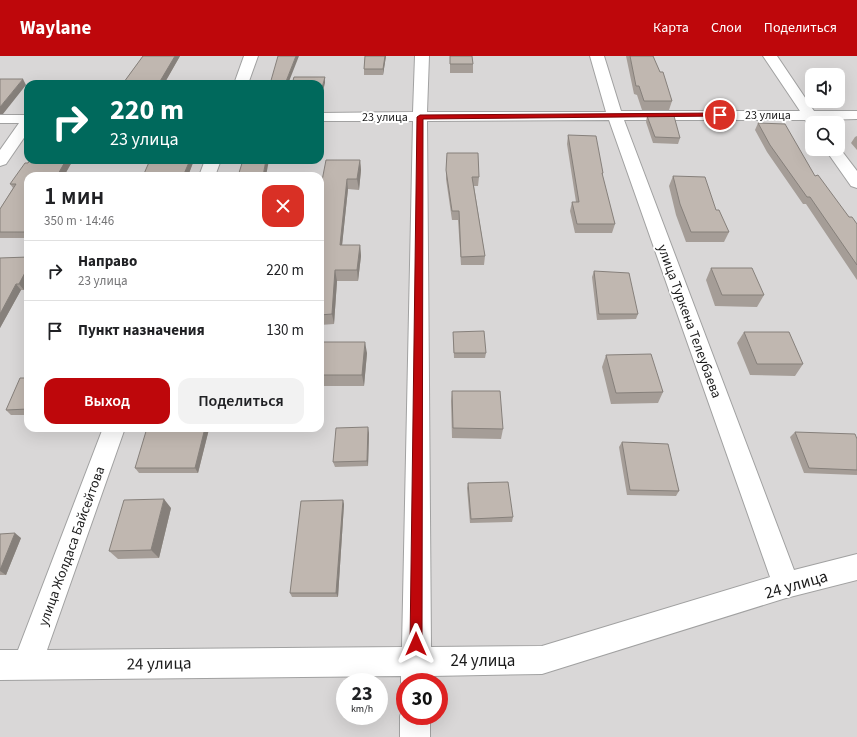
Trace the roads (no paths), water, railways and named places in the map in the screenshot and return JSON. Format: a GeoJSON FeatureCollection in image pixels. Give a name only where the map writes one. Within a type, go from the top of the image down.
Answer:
{"type":"FeatureCollection","features":[{"type":"Feature","properties":{"kind":"street"},"geometry":{"type":"LineString","coordinates":[[242,80],[251,56]]}},
{"type":"Feature","properties":{"kind":"street"},"geometry":{"type":"LineString","coordinates":[[416,671],[420,117],[422,56]]}},
{"type":"Feature","properties":{"kind":"street","name":"улица Туркена Телеубаева"},"geometry":{"type":"LineString","coordinates":[[596,56],[615,116],[786,585]]}},
{"type":"Feature","properties":{"kind":"street"},"geometry":{"type":"LineString","coordinates":[[770,56],[810,116]]}},
{"type":"Feature","properties":{"kind":"street","name":"23 улица"},"geometry":{"type":"LineString","coordinates":[[845,116],[857,115]]}},
{"type":"Feature","properties":{"kind":"street","name":"23 улица"},"geometry":{"type":"LineString","coordinates":[[324,118],[615,116],[805,119]]}},
{"type":"Feature","properties":{"kind":"street"},"geometry":{"type":"LineString","coordinates":[[0,119],[24,120]]}},
{"type":"Feature","properties":{"kind":"street"},"geometry":{"type":"LineString","coordinates":[[0,161],[24,126]]}},
{"type":"Feature","properties":{"kind":"street"},"geometry":{"type":"LineString","coordinates":[[838,156],[857,183]]}},
{"type":"Feature","properties":{"kind":"street","name":"улица Жолдаса Байсейтова"},"geometry":{"type":"LineString","coordinates":[[27,665],[113,432]]}},
{"type":"Feature","properties":{"kind":"street","name":"24 улица"},"geometry":{"type":"LineString","coordinates":[[0,665],[416,671],[542,660],[786,585],[857,567]]}},
{"type":"Feature","properties":{"kind":"street"},"geometry":{"type":"LineString","coordinates":[[415,725],[415,737]]}}]}
